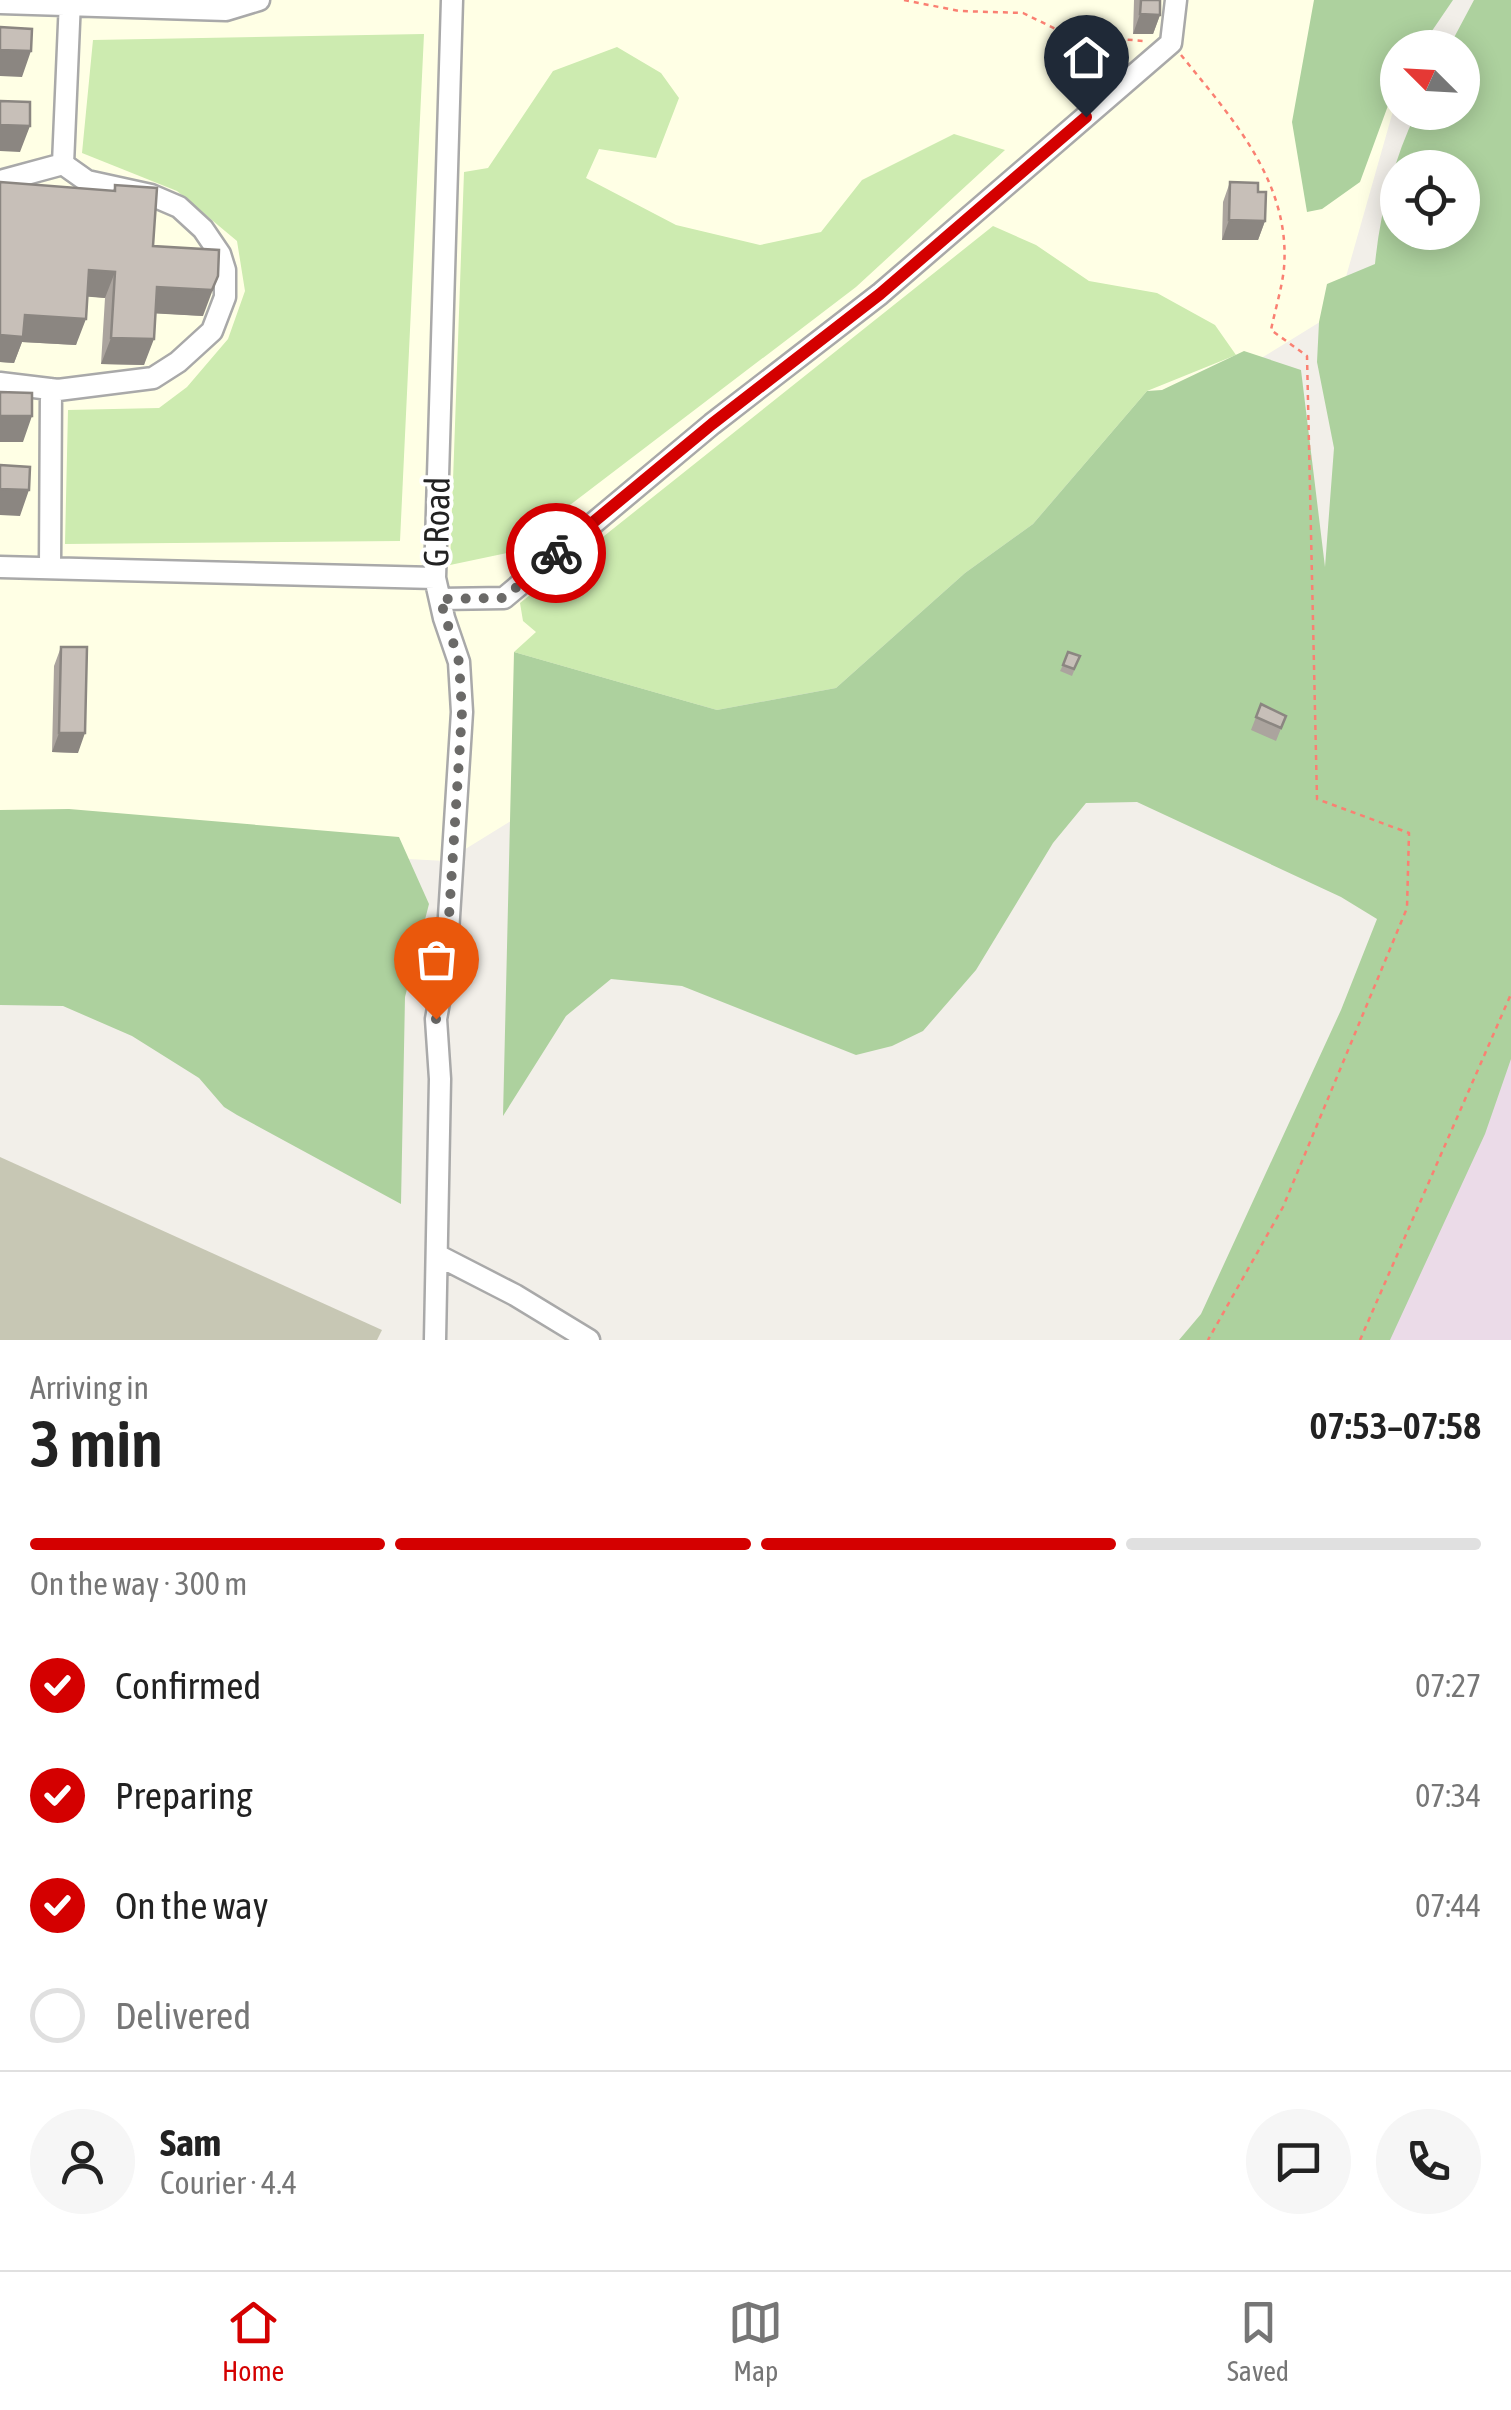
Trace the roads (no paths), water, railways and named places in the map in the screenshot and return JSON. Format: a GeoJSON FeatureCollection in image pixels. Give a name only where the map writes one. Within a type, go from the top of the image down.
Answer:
{"type":"FeatureCollection","features":[{"type":"Feature","properties":{"kind":"street"},"geometry":{"type":"LineString","coordinates":[[0,2],[226,10],[259,0]]}},
{"type":"Feature","properties":{"kind":"street","name":"G Road"},"geometry":{"type":"LineString","coordinates":[[434,1340],[439,1256],[440,1079],[436,1019],[446,964],[462,712],[459,662],[435,578],[452,0]]}},
{"type":"Feature","properties":{"kind":"street"},"geometry":{"type":"LineString","coordinates":[[440,599],[504,598],[712,424],[880,294],[1170,43],[1176,0]]}},
{"type":"Feature","properties":{"kind":"street"},"geometry":{"type":"LineString","coordinates":[[62,164],[70,2]]}},
{"type":"Feature","properties":{"kind":"street"},"geometry":{"type":"LineString","coordinates":[[0,181],[62,164],[88,180],[151,194],[178,208],[202,230],[220,254],[226,270],[226,297],[212,331],[178,362],[153,378],[50,389],[0,383]]}},
{"type":"Feature","properties":{"kind":"street"},"geometry":{"type":"LineString","coordinates":[[50,389],[50,568]]}},
{"type":"Feature","properties":{"kind":"street"},"geometry":{"type":"LineString","coordinates":[[0,567],[435,578]]}},
{"type":"Feature","properties":{"kind":"street"},"geometry":{"type":"LineString","coordinates":[[439,1256],[590,1340]]}}]}
